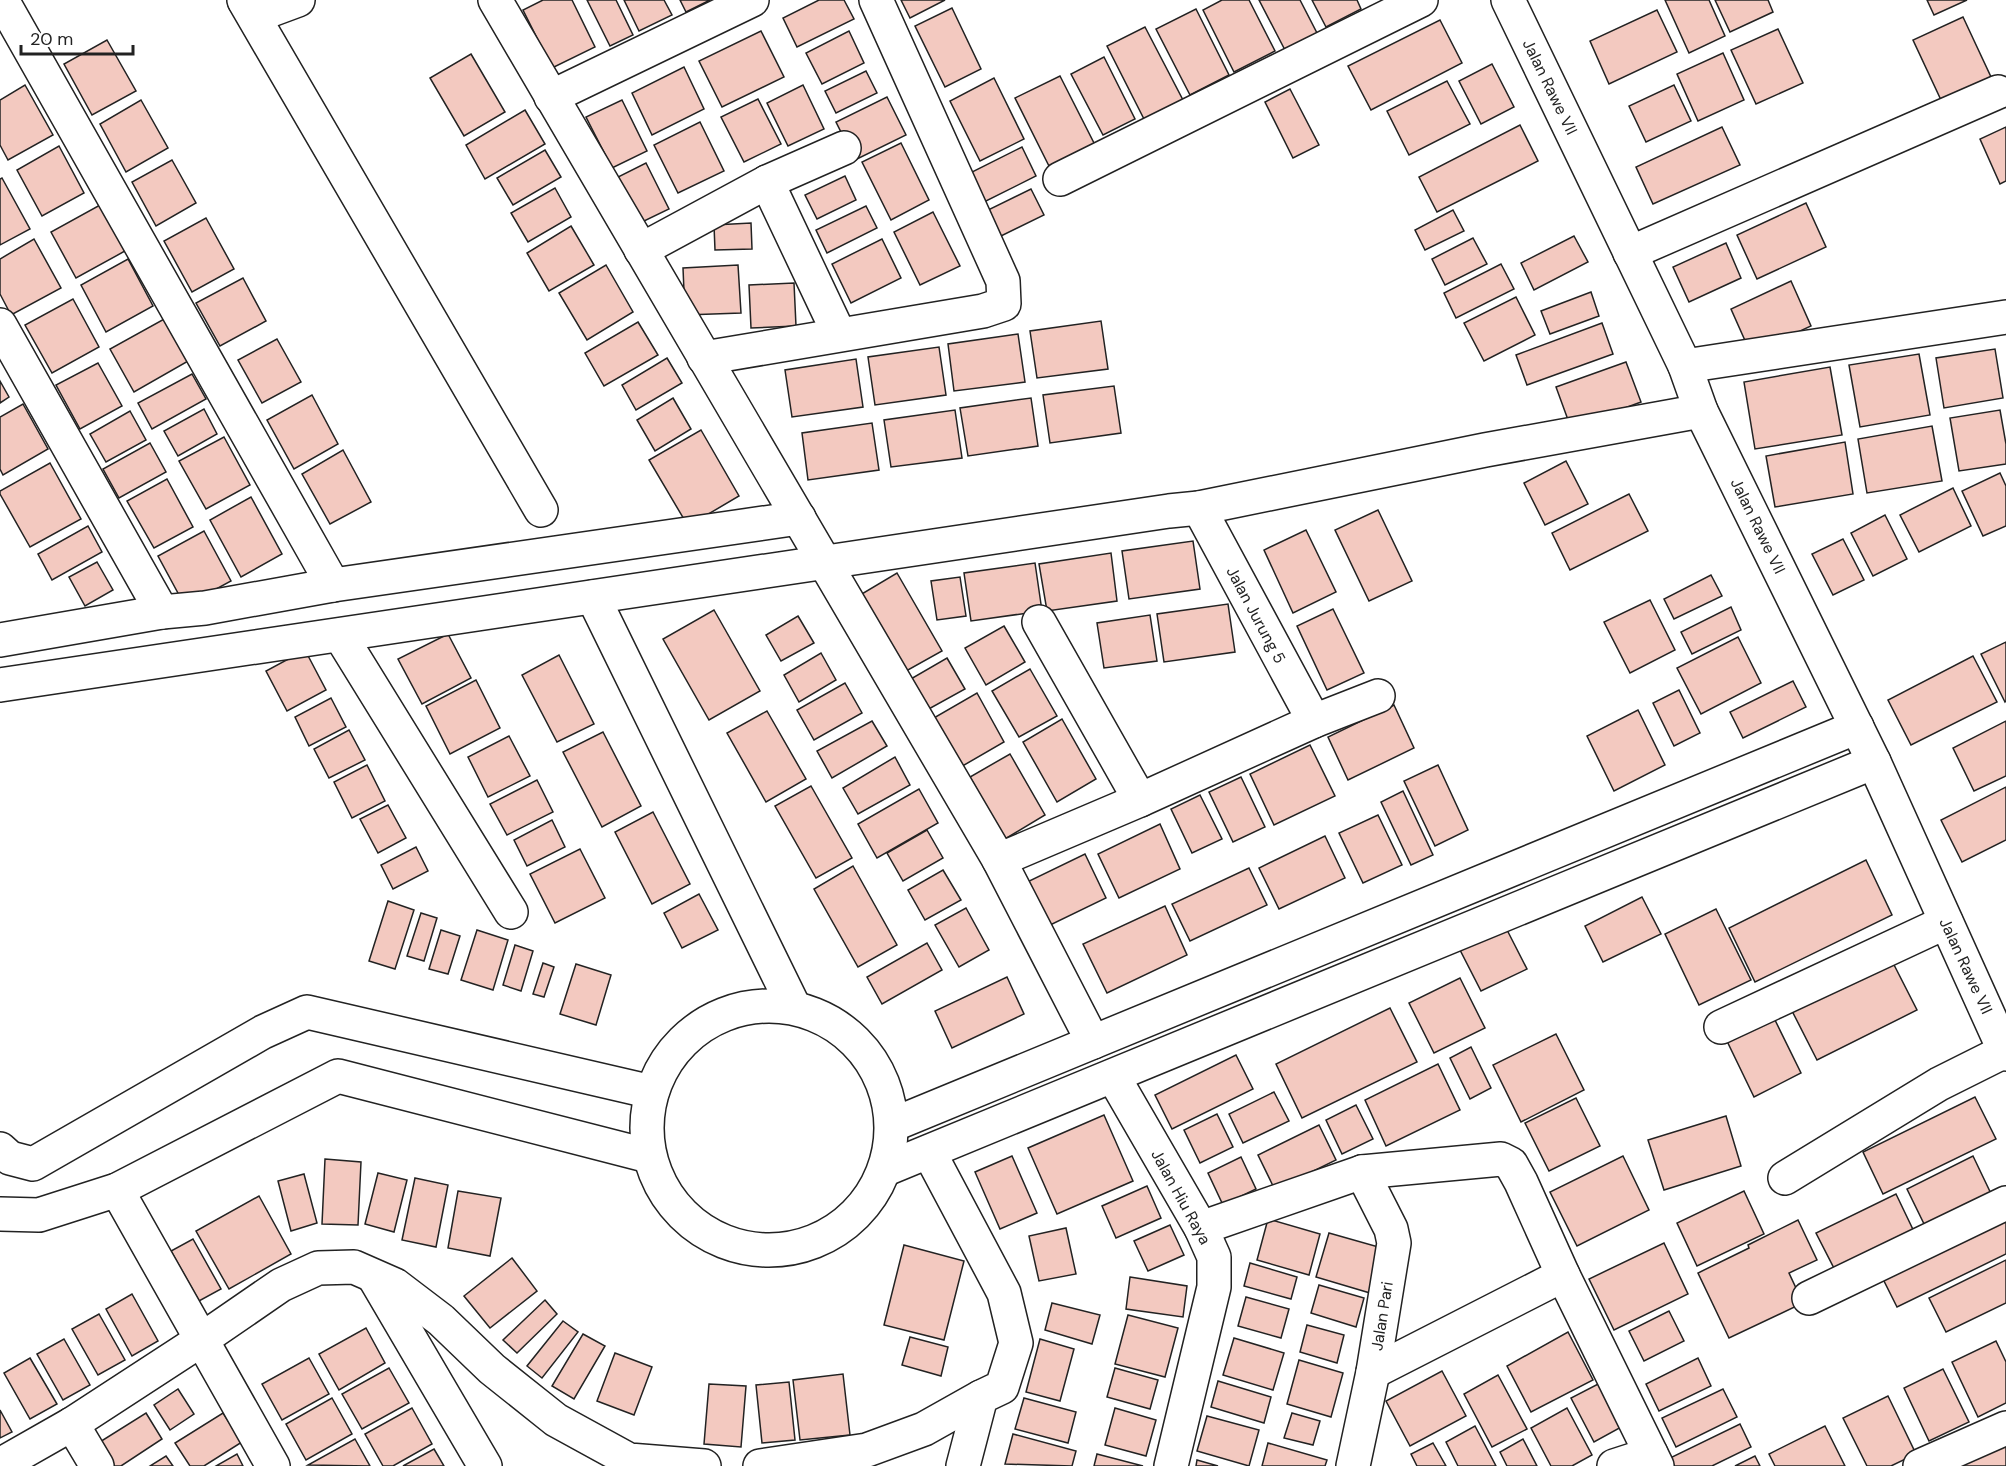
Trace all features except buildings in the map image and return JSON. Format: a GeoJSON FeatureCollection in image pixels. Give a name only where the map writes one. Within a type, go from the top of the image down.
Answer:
{"type":"FeatureCollection","features":[{"type":"Feature","properties":{"kind":"street"},"geometry":{"type":"LineString","coordinates":[[2,0],[333,585]]}},
{"type":"Feature","properties":{"kind":"street"},"geometry":{"type":"LineString","coordinates":[[244,1],[263,14],[298,0]]}},
{"type":"Feature","properties":{"kind":"street"},"geometry":{"type":"LineString","coordinates":[[495,0],[999,860],[1093,1042]]}},
{"type":"Feature","properties":{"kind":"street"},"geometry":{"type":"LineString","coordinates":[[551,97],[752,0]]}},
{"type":"Feature","properties":{"kind":"street"},"geometry":{"type":"LineString","coordinates":[[705,358],[983,311],[1004,304],[1004,281],[876,0]]}},
{"type":"Feature","properties":{"kind":"street"},"geometry":{"type":"LineString","coordinates":[[1060,179],[1421,0]]}},
{"type":"Feature","properties":{"kind":"street","name":"Jalan Rawe VII"},"geometry":{"type":"LineString","coordinates":[[1508,0],[1685,366],[1701,411],[1874,762],[2005,1052]]}},
{"type":"Feature","properties":{"kind":"street"},"geometry":{"type":"LineString","coordinates":[[244,1],[541,510]]}},
{"type":"Feature","properties":{"kind":"street"},"geometry":{"type":"LineString","coordinates":[[1630,254],[1998,92]]}},
{"type":"Feature","properties":{"kind":"street"},"geometry":{"type":"LineString","coordinates":[[641,250],[767,182],[844,148]]}},
{"type":"Feature","properties":{"kind":"street"},"geometry":{"type":"LineString","coordinates":[[767,182],[839,334]]}},
{"type":"Feature","properties":{"kind":"street"},"geometry":{"type":"LineString","coordinates":[[1685,366],[2006,317]]}},
{"type":"Feature","properties":{"kind":"street"},"geometry":{"type":"LineString","coordinates":[[0,325],[162,612]]}},
{"type":"Feature","properties":{"kind":"street"},"geometry":{"type":"LineString","coordinates":[[0,686],[1158,512],[1199,508],[1485,450],[1701,411]]}},
{"type":"Feature","properties":{"kind":"street","name":"Jalan Jurung 5"},"geometry":{"type":"LineString","coordinates":[[1199,508],[1314,721]]}},
{"type":"Feature","properties":{"kind":"street"},"geometry":{"type":"LineString","coordinates":[[0,640],[162,612],[206,608],[333,585],[799,518]]}},
{"type":"Feature","properties":{"kind":"street"},"geometry":{"type":"LineString","coordinates":[[593,597],[794,1008]]}},
{"type":"Feature","properties":{"kind":"street"},"geometry":{"type":"LineString","coordinates":[[1039,622],[1140,800]]}},
{"type":"Feature","properties":{"kind":"street"},"geometry":{"type":"LineString","coordinates":[[340,635],[511,912]]}},
{"type":"Feature","properties":{"kind":"street"},"geometry":{"type":"LineString","coordinates":[[999,860],[1140,800],[1314,721],[1378,696]]}},
{"type":"Feature","properties":{"kind":"street"},"geometry":{"type":"LineString","coordinates":[[892,1125],[1857,728]]}},
{"type":"Feature","properties":{"kind":"street"},"geometry":{"type":"LineString","coordinates":[[886,1169],[1874,762]]}},
{"type":"Feature","properties":{"kind":"street"},"geometry":{"type":"LineString","coordinates":[[1721,1027],[1946,922]]}},
{"type":"Feature","properties":{"kind":"street"},"geometry":{"type":"LineString","coordinates":[[758,1005],[794,1008],[843,1030],[878,1072],[892,1125],[886,1169],[867,1204],[838,1230],[802,1247],[762,1251],[724,1243],[690,1223],[664,1192],[649,1156],[646,1124],[652,1092],[667,1059],[691,1032],[722,1014],[758,1005]]}},
{"type":"Feature","properties":{"kind":"street"},"geometry":{"type":"LineString","coordinates":[[0,1149],[10,1158],[33,1164],[263,1032],[307,1012],[652,1092]]}},
{"type":"Feature","properties":{"kind":"street"},"geometry":{"type":"LineString","coordinates":[[1785,1178],[1939,1084],[2005,1052]]}},
{"type":"Feature","properties":{"kind":"street"},"geometry":{"type":"LineString","coordinates":[[0,1214],[39,1215],[117,1190],[338,1076],[649,1156]]}},
{"type":"Feature","properties":{"kind":"street","name":"Jalan Hiu Raya"},"geometry":{"type":"LineString","coordinates":[[1113,1076],[1201,1228],[1214,1257],[1214,1287],[1171,1466]]}},
{"type":"Feature","properties":{"kind":"street"},"geometry":{"type":"LineString","coordinates":[[760,1466],[867,1450],[924,1429],[1002,1387],[1016,1343],[1004,1293],[929,1152]]}},
{"type":"Feature","properties":{"kind":"street"},"geometry":{"type":"LineString","coordinates":[[1201,1228],[1362,1172],[1501,1159],[1511,1164],[1654,1460],[1614,1466]]}},
{"type":"Feature","properties":{"kind":"street","name":"Jalan Pari"},"geometry":{"type":"LineString","coordinates":[[1353,1466],[1373,1372],[1394,1243],[1391,1229],[1362,1172]]}},
{"type":"Feature","properties":{"kind":"street"},"geometry":{"type":"LineString","coordinates":[[117,1190],[273,1466]]}},
{"type":"Feature","properties":{"kind":"street"},"geometry":{"type":"LineString","coordinates":[[1809,1298],[2006,1203]]}},
{"type":"Feature","properties":{"kind":"street"},"geometry":{"type":"LineString","coordinates":[[0,1465],[72,1424],[281,1285],[318,1268],[354,1267],[395,1285],[441,1320],[492,1369],[556,1420],[629,1460],[704,1466]]}},
{"type":"Feature","properties":{"kind":"street"},"geometry":{"type":"LineString","coordinates":[[373,1275],[485,1466]]}},
{"type":"Feature","properties":{"kind":"street"},"geometry":{"type":"LineString","coordinates":[[1373,1372],[1563,1275]]}},
{"type":"Feature","properties":{"kind":"street"},"geometry":{"type":"LineString","coordinates":[[963,1466],[981,1397]]}},
{"type":"Feature","properties":{"kind":"street"},"geometry":{"type":"LineString","coordinates":[[72,1424],[97,1466]]}},
{"type":"Feature","properties":{"kind":"street"},"geometry":{"type":"LineString","coordinates":[[1920,1466],[2006,1428]]}}]}
